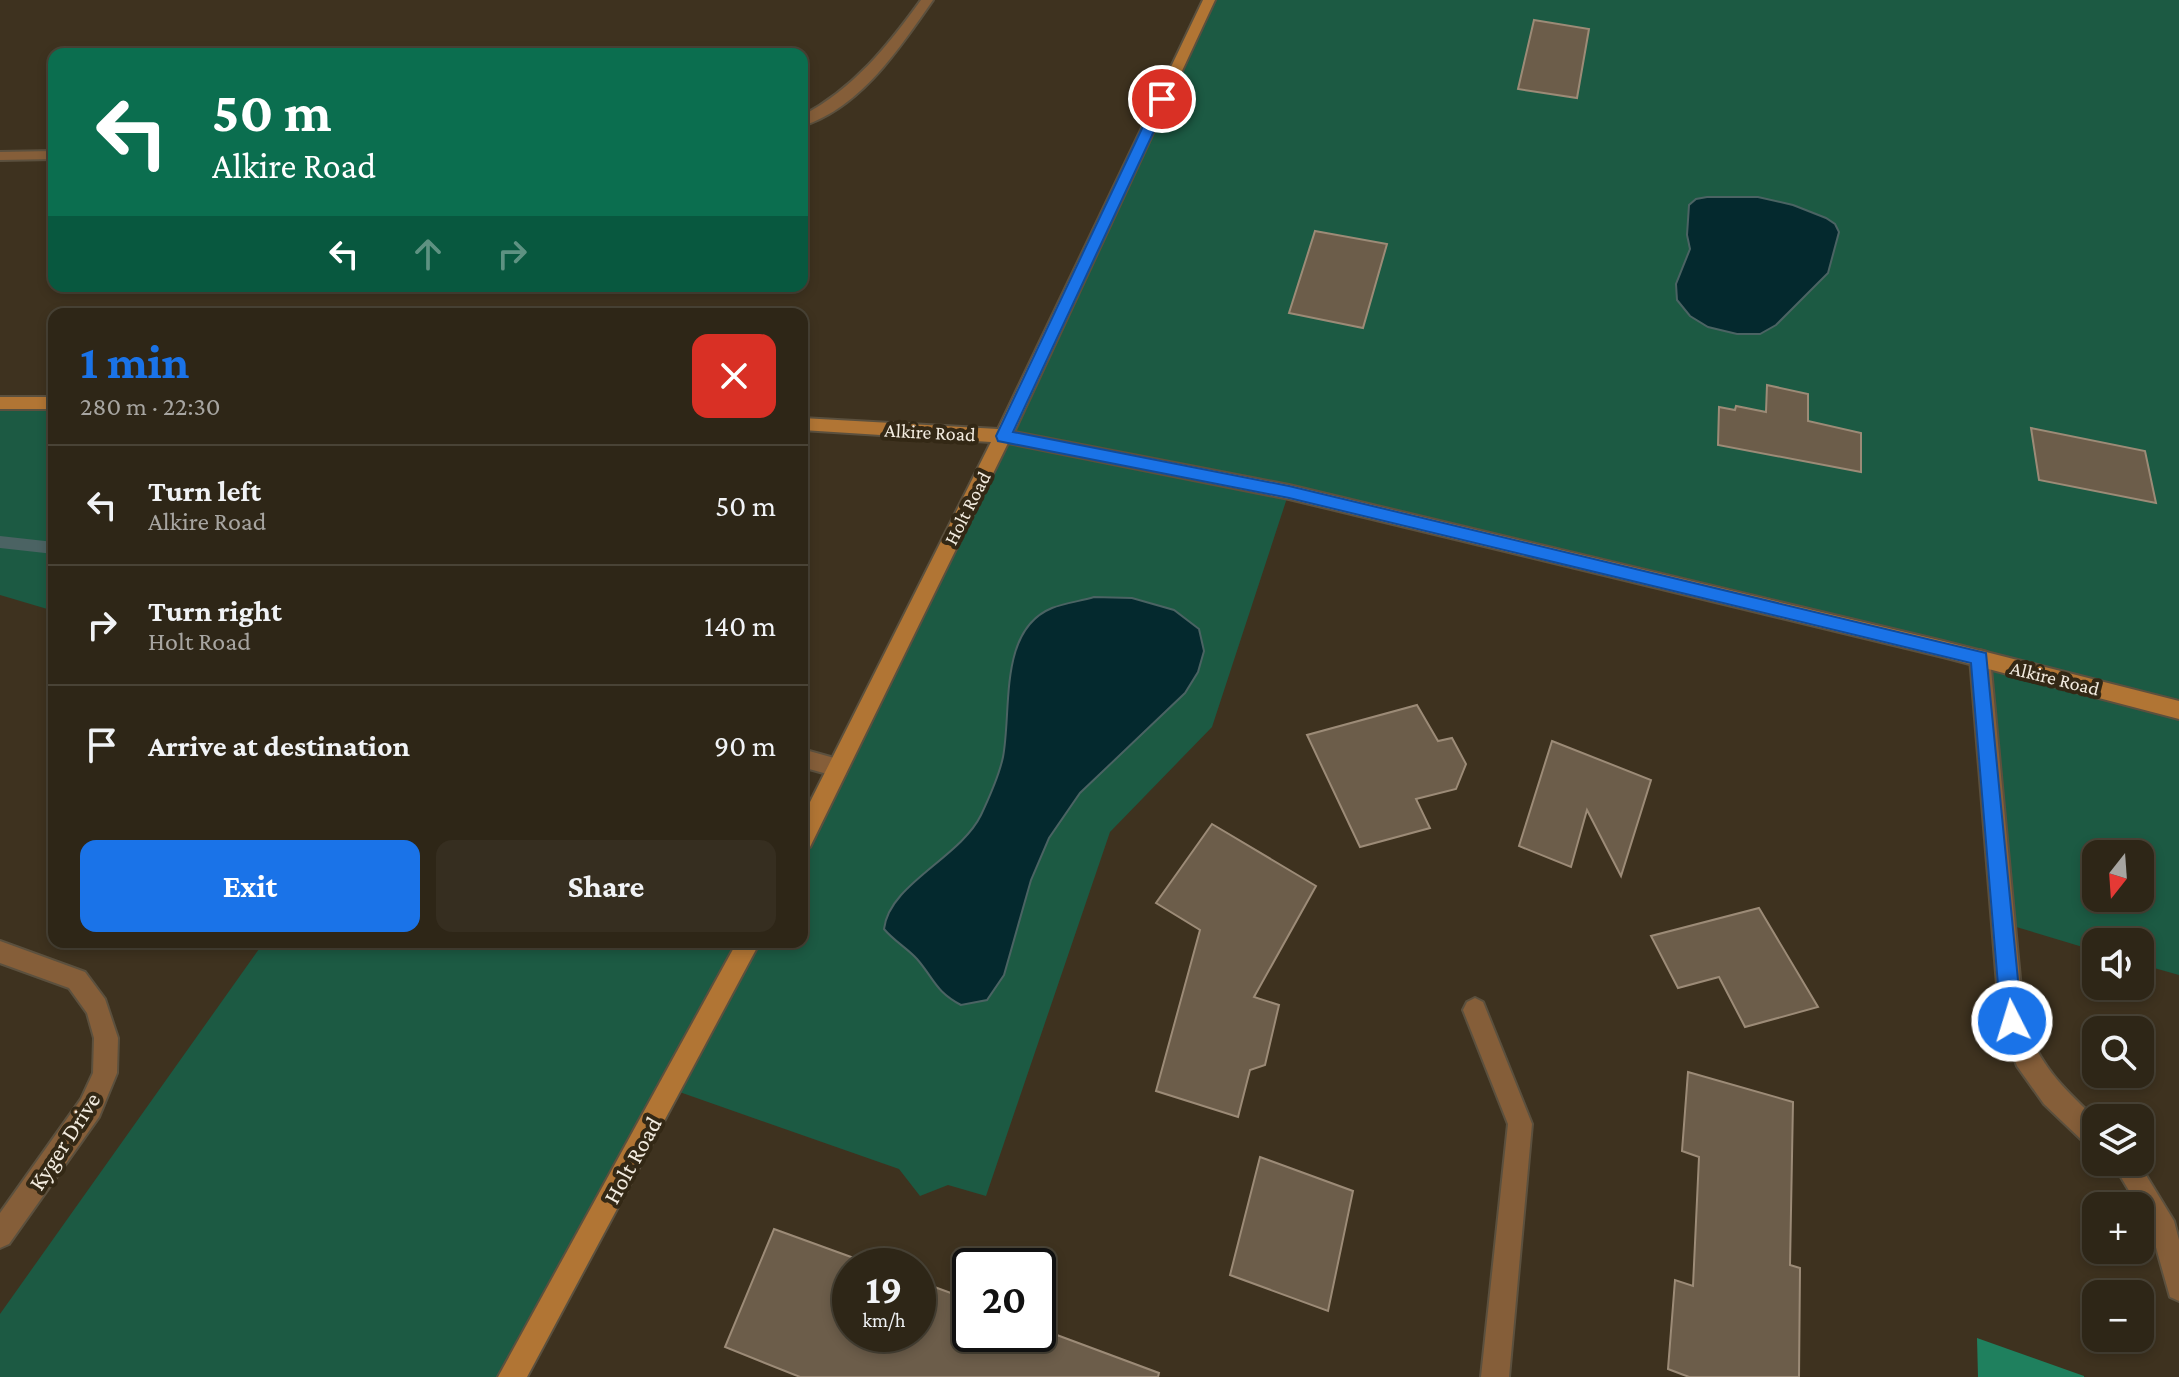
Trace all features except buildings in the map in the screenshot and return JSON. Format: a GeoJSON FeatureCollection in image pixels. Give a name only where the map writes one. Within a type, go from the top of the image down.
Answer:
{"type":"FeatureCollection","features":[{"type":"Feature","properties":{"kind":"main road","name":"Holt Road"},"geometry":{"type":"LineString","coordinates":[[808,828],[1003,436],[1209,0]]}},
{"type":"Feature","properties":{"kind":"main road"},"geometry":{"type":"LineString","coordinates":[[0,403],[48,403]]}},
{"type":"Feature","properties":{"kind":"main road","name":"Alkire Road"},"geometry":{"type":"LineString","coordinates":[[808,424],[1003,436],[1304,495],[1980,658],[2179,710]]}},
{"type":"Feature","properties":{"kind":"main road","name":"Holt Road"},"geometry":{"type":"LineString","coordinates":[[512,1377],[746,948]]}},
{"type":"Feature","properties":{"kind":"street"},"geometry":{"type":"LineString","coordinates":[[808,119],[831,107],[864,82],[927,0]]}},
{"type":"Feature","properties":{"kind":"street"},"geometry":{"type":"LineString","coordinates":[[0,156],[48,155]]}},
{"type":"Feature","properties":{"kind":"street"},"geometry":{"type":"LineString","coordinates":[[1980,658],[2012,1021],[2025,1058],[2053,1095],[2082,1123]]}},
{"type":"Feature","properties":{"kind":"street"},"geometry":{"type":"LineString","coordinates":[[808,760],[838,768]]}},
{"type":"Feature","properties":{"kind":"street","name":"Kyger Drive"},"geometry":{"type":"LineString","coordinates":[[0,952],[77,980],[97,1007],[106,1038],[105,1073],[90,1108],[0,1235]]}},
{"type":"Feature","properties":{"kind":"street"},"geometry":{"type":"LineString","coordinates":[[1475,1010],[1520,1124],[1495,1377]]}},
{"type":"Feature","properties":{"kind":"street"},"geometry":{"type":"LineString","coordinates":[[2133,1176],[2161,1221],[2179,1288]]}},
{"type":"Feature","properties":{"kind":"green space"},"geometry":{"type":"Polygon","coordinates":[[[1213,0],[2179,0],[2179,975],[2154,968],[2154,928],[2082,928],[2082,947],[2003,923],[1980,658],[1289,492],[1212,727],[1110,832],[986,1196],[948,1185],[920,1196],[899,1169],[671,1089],[512,1377],[0,1377],[0,1314],[260,948],[808,948],[808,828],[1213,0]]]}},
{"type":"Feature","properties":{"kind":"green space"},"geometry":{"type":"Polygon","coordinates":[[[0,403],[48,403],[48,609],[0,595],[0,403]]]}},
{"type":"Feature","properties":{"kind":"green space"},"geometry":{"type":"Polygon","coordinates":[[[1977,1338],[2084,1376],[2084,1377],[1978,1377],[1977,1338]]]}},
{"type":"Feature","properties":{"kind":"water"},"geometry":{"type":"Polygon","coordinates":[[[1758,197],[1793,205],[1826,218],[1835,224],[1839,232],[1828,273],[1776,325],[1760,334],[1737,334],[1708,327],[1690,316],[1677,300],[1676,284],[1690,249],[1687,235],[1689,205],[1696,199],[1758,197]]]}},
{"type":"Feature","properties":{"kind":"water"},"geometry":{"type":"Polygon","coordinates":[[[1094,597],[1132,598],[1174,610],[1199,629],[1204,651],[1198,672],[1185,693],[1080,793],[1049,838],[1031,880],[1004,975],[987,1000],[961,1005],[940,990],[917,959],[884,929],[889,913],[911,884],[958,845],[981,815],[1003,757],[1011,673],[1023,634],[1035,619],[1052,608],[1094,597]]]}},
{"type":"Feature","properties":{"kind":"waterway"},"geometry":{"type":"LineString","coordinates":[[0,542],[48,547]]}},
{"type":"Feature","properties":{"kind":"route"},"geometry":{"type":"LineString","coordinates":[[1162,99],[1003,436],[1289,492],[1980,658],[2012,1021]]}}]}
